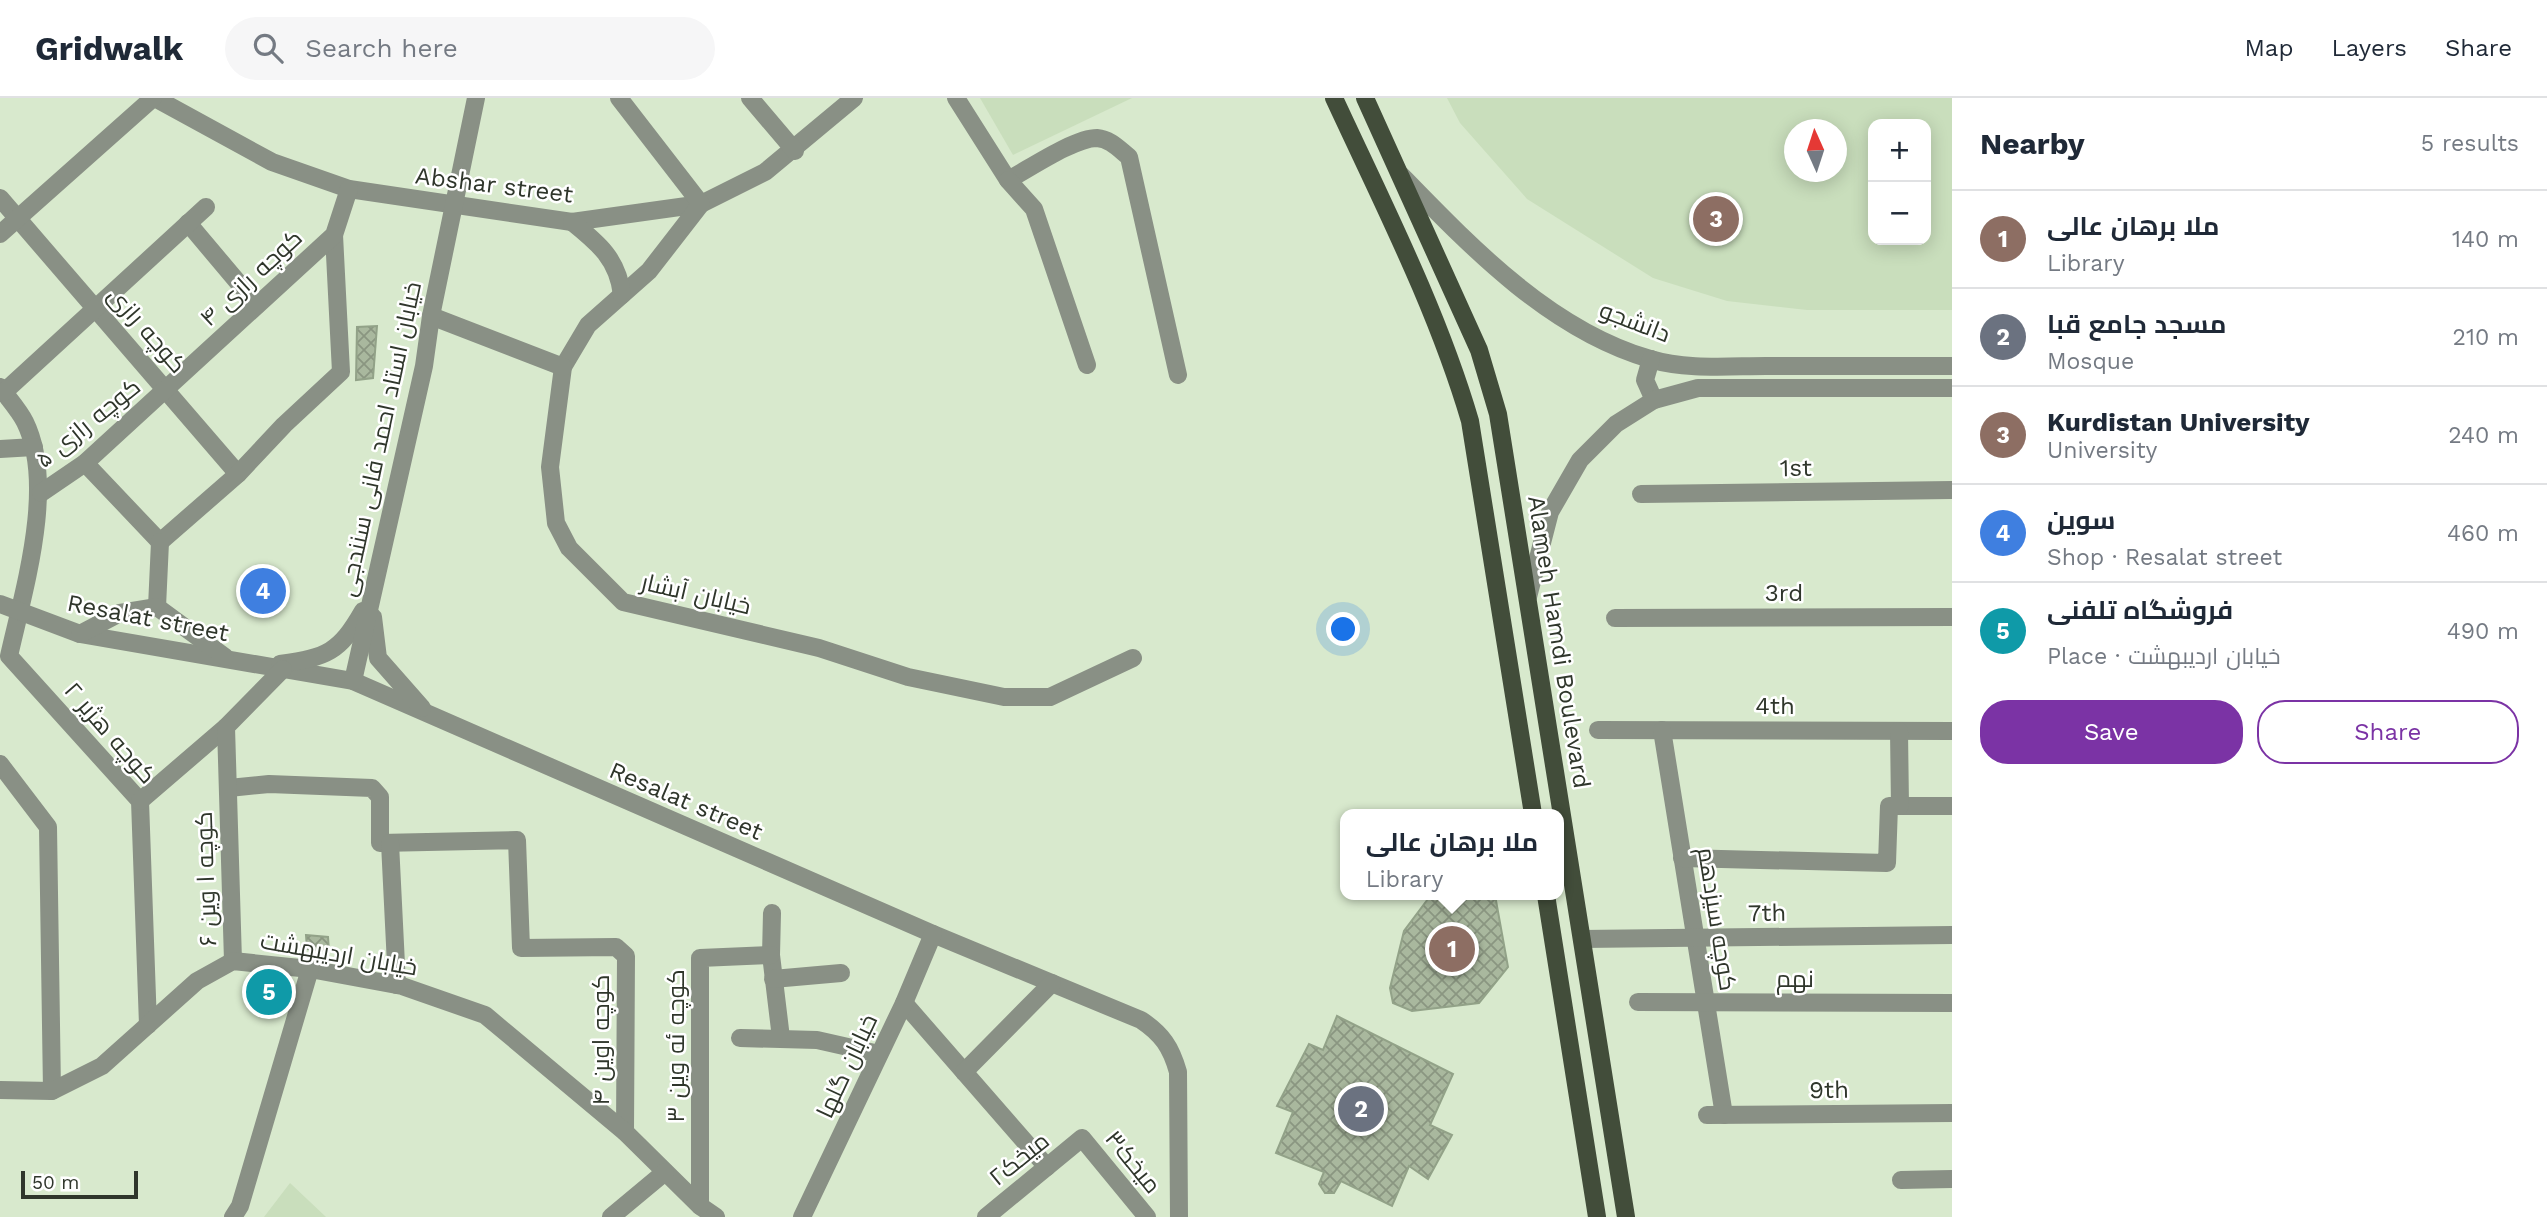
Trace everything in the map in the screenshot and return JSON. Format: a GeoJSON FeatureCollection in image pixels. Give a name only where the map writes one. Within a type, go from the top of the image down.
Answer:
{"type":"FeatureCollection","features":[{"type":"Feature","properties":{"kind":"main road"},"geometry":{"type":"LineString","coordinates":[[1334,98],[1452,359],[1471,421],[1532,809]]}},
{"type":"Feature","properties":{"kind":"main road","name":"Alameh Hamdi Boulevard"},"geometry":{"type":"LineString","coordinates":[[1365,98],[1479,350],[1498,414],[1561,809]]}},
{"type":"Feature","properties":{"kind":"main road","name":"Alameh Hamdi Boulevard"},"geometry":{"type":"LineString","coordinates":[[1564,829],[1626,1217]]}},
{"type":"Feature","properties":{"kind":"main road"},"geometry":{"type":"LineString","coordinates":[[1547,900],[1597,1217]]}},
{"type":"Feature","properties":{"kind":"street","name":"Abshar street"},"geometry":{"type":"LineString","coordinates":[[154,98],[272,162],[349,189],[453,207],[572,222],[701,204],[765,172],[795,151],[854,98]]}},
{"type":"Feature","properties":{"kind":"street"},"geometry":{"type":"LineString","coordinates":[[0,234],[154,98]]}},
{"type":"Feature","properties":{"kind":"street","name":"خیابان استاد احمد فانی سنندجی"},"geometry":{"type":"LineString","coordinates":[[353,681],[424,366],[430,316],[476,98]]}},
{"type":"Feature","properties":{"kind":"street"},"geometry":{"type":"LineString","coordinates":[[619,98],[701,204]]}},
{"type":"Feature","properties":{"kind":"street"},"geometry":{"type":"LineString","coordinates":[[750,98],[795,151]]}},
{"type":"Feature","properties":{"kind":"street"},"geometry":{"type":"LineString","coordinates":[[956,98],[1008,180],[1034,209],[1087,366]]}},
{"type":"Feature","properties":{"kind":"street"},"geometry":{"type":"LineString","coordinates":[[1008,180],[1077,144],[1096,138],[1111,142],[1129,158],[1178,375]]}},
{"type":"Feature","properties":{"kind":"street","name":"دانشجو"},"geometry":{"type":"LineString","coordinates":[[1399,173],[1451,227],[1552,312],[1602,340],[1651,359],[1698,366],[1952,366]]}},
{"type":"Feature","properties":{"kind":"street","name":"کوچه رازی ۴"},"geometry":{"type":"LineString","coordinates":[[167,390],[334,235],[349,189]]}},
{"type":"Feature","properties":{"kind":"street","name":"کوچه رازی"},"geometry":{"type":"LineString","coordinates":[[0,198],[238,474]]}},
{"type":"Feature","properties":{"kind":"street","name":"خیابان آبشار"},"geometry":{"type":"LineString","coordinates":[[701,204],[649,271],[588,325],[563,367],[550,467],[556,523],[569,548],[623,602],[818,648],[908,677],[1004,697],[1050,696],[1133,658]]}},
{"type":"Feature","properties":{"kind":"street"},"geometry":{"type":"LineString","coordinates":[[19,613],[40,493],[34,447],[25,421],[2,389],[96,309],[206,206]]}},
{"type":"Feature","properties":{"kind":"street"},"geometry":{"type":"LineString","coordinates":[[572,222],[601,245],[616,265],[622,295]]}},
{"type":"Feature","properties":{"kind":"street"},"geometry":{"type":"LineString","coordinates":[[188,223],[257,305]]}},
{"type":"Feature","properties":{"kind":"street"},"geometry":{"type":"LineString","coordinates":[[160,542],[238,474],[341,372],[334,235]]}},
{"type":"Feature","properties":{"kind":"street"},"geometry":{"type":"LineString","coordinates":[[430,316],[563,367]]}},
{"type":"Feature","properties":{"kind":"street"},"geometry":{"type":"LineString","coordinates":[[1651,359],[1645,380],[1654,400]]}},
{"type":"Feature","properties":{"kind":"street"},"geometry":{"type":"LineString","coordinates":[[1528,597],[1550,512],[1580,460],[1616,424],[1654,400],[1698,388],[1952,388]]}},
{"type":"Feature","properties":{"kind":"street","name":"کوچه رازی ۵"},"geometry":{"type":"LineString","coordinates":[[40,493],[85,463],[167,390]]}},
{"type":"Feature","properties":{"kind":"street"},"geometry":{"type":"LineString","coordinates":[[0,449],[34,447]]}},
{"type":"Feature","properties":{"kind":"street"},"geometry":{"type":"LineString","coordinates":[[85,463],[160,542],[157,607]]}},
{"type":"Feature","properties":{"kind":"street","name":"1st"},"geometry":{"type":"LineString","coordinates":[[1641,494],[1952,491]]}},
{"type":"Feature","properties":{"kind":"street"},"geometry":{"type":"LineString","coordinates":[[140,800],[226,727],[275,668],[314,659],[341,645],[372,596]]}},
{"type":"Feature","properties":{"kind":"street"},"geometry":{"type":"LineString","coordinates":[[372,596],[378,657],[429,715]]}},
{"type":"Feature","properties":{"kind":"street","name":"Resalat street"},"geometry":{"type":"LineString","coordinates":[[0,604],[80,634],[353,681],[933,934],[1141,1020],[1159,1033],[1172,1051],[1178,1072],[1179,1217]]}},
{"type":"Feature","properties":{"kind":"street"},"geometry":{"type":"LineString","coordinates":[[80,634],[120,613],[157,607],[227,659]]}},
{"type":"Feature","properties":{"kind":"street","name":"کوچه هژیر ۲"},"geometry":{"type":"LineString","coordinates":[[19,613],[9,656],[140,800],[148,1025]]}},
{"type":"Feature","properties":{"kind":"street","name":"3rd"},"geometry":{"type":"LineString","coordinates":[[1615,618],[1952,617]]}},
{"type":"Feature","properties":{"kind":"street"},"geometry":{"type":"LineString","coordinates":[[226,727],[229,788]]}},
{"type":"Feature","properties":{"kind":"street","name":"4th"},"geometry":{"type":"LineString","coordinates":[[1598,730],[1952,731]]}},
{"type":"Feature","properties":{"kind":"street","name":"کوچه سیزدهم"},"geometry":{"type":"LineString","coordinates":[[1662,730],[1706,1003],[1716,1115]]}},
{"type":"Feature","properties":{"kind":"street"},"geometry":{"type":"LineString","coordinates":[[1899,731],[1900,806]]}},
{"type":"Feature","properties":{"kind":"street"},"geometry":{"type":"LineString","coordinates":[[0,764],[48,827],[52,1091]]}},
{"type":"Feature","properties":{"kind":"street","name":"کوچه ا وین ۶"},"geometry":{"type":"LineString","coordinates":[[233,961],[229,788],[269,784],[372,788],[380,797],[397,985]]}},
{"type":"Feature","properties":{"kind":"street"},"geometry":{"type":"LineString","coordinates":[[1682,858],[1888,863],[1889,806],[1952,806]]}},
{"type":"Feature","properties":{"kind":"street","name":"کوچه اوین ۴"},"geometry":{"type":"LineString","coordinates":[[385,843],[517,840],[521,948],[616,947],[626,956],[625,1132]]}},
{"type":"Feature","properties":{"kind":"street"},"geometry":{"type":"LineString","coordinates":[[772,913],[771,955],[781,1038]]}},
{"type":"Feature","properties":{"kind":"street","name":"خیابان گلها"},"geometry":{"type":"LineString","coordinates":[[802,1217],[904,1003],[933,934]]}},
{"type":"Feature","properties":{"kind":"street","name":"7th"},"geometry":{"type":"LineString","coordinates":[[1581,939],[1952,935]]}},
{"type":"Feature","properties":{"kind":"street","name":"کوچه ئه وین ۳"},"geometry":{"type":"LineString","coordinates":[[700,1206],[700,958],[771,955]]}},
{"type":"Feature","properties":{"kind":"street","name":"خیابان اردیبهشت"},"geometry":{"type":"LineString","coordinates":[[0,1090],[52,1091],[102,1066],[197,981],[233,961],[310,969],[397,985],[485,1015],[625,1132],[700,1206],[716,1217]]}},
{"type":"Feature","properties":{"kind":"street"},"geometry":{"type":"LineString","coordinates":[[233,1217],[240,1206],[310,969]]}},
{"type":"Feature","properties":{"kind":"street"},"geometry":{"type":"LineString","coordinates":[[774,979],[841,973]]}},
{"type":"Feature","properties":{"kind":"street"},"geometry":{"type":"LineString","coordinates":[[964,1072],[1052,983]]}},
{"type":"Feature","properties":{"kind":"street","name":"نهم"},"geometry":{"type":"LineString","coordinates":[[1638,1002],[1952,1003]]}},
{"type":"Feature","properties":{"kind":"street"},"geometry":{"type":"LineString","coordinates":[[904,1003],[1047,1167]]}},
{"type":"Feature","properties":{"kind":"street"},"geometry":{"type":"LineString","coordinates":[[740,1038],[817,1040],[879,1054]]}},
{"type":"Feature","properties":{"kind":"street","name":"9th"},"geometry":{"type":"LineString","coordinates":[[1716,1115],[1952,1112]]}},
{"type":"Feature","properties":{"kind":"street","name":"میخک۲"},"geometry":{"type":"LineString","coordinates":[[986,1217],[1082,1138]]}},
{"type":"Feature","properties":{"kind":"street","name":"میخک۳"},"geometry":{"type":"LineString","coordinates":[[1082,1138],[1147,1217]]}},
{"type":"Feature","properties":{"kind":"street"},"geometry":{"type":"LineString","coordinates":[[611,1217],[665,1172]]}},
{"type":"Feature","properties":{"kind":"street"},"geometry":{"type":"LineString","coordinates":[[1901,1180],[1952,1179]]}},
{"type":"Feature","properties":{"kind":"shaded area"},"geometry":{"type":"Polygon","coordinates":[[[980,98],[1132,98],[1013,155],[980,98]]]}},
{"type":"Feature","properties":{"kind":"shaded area"},"geometry":{"type":"Polygon","coordinates":[[[1447,98],[1952,98],[1952,310],[1807,310],[1727,301],[1653,278],[1527,199],[1460,123],[1447,98]]]}},
{"type":"Feature","properties":{"kind":"shaded area"},"geometry":{"type":"Polygon","coordinates":[[[290,1183],[326,1217],[264,1217],[290,1183]]]}},
{"type":"Feature","properties":{"kind":"building"},"geometry":{"type":"Polygon","coordinates":[[[377,326],[373,378],[356,380],[357,327],[377,326]]]}},
{"type":"Feature","properties":{"kind":"building"},"geometry":{"type":"Polygon","coordinates":[[[1427,900],[1496,900],[1508,967],[1479,1003],[1412,1011],[1393,1003],[1390,988],[1404,931],[1427,900]]]}},
{"type":"Feature","properties":{"kind":"building"},"geometry":{"type":"Polygon","coordinates":[[[306,935],[328,937],[329,951],[307,949],[306,935]]]}},
{"type":"Feature","properties":{"kind":"building"},"geometry":{"type":"Polygon","coordinates":[[[261,976],[273,981],[278,988],[280,1002],[276,1006],[258,1001],[261,976]]]}},
{"type":"Feature","properties":{"kind":"building"},"geometry":{"type":"Polygon","coordinates":[[[1337,1016],[1453,1074],[1430,1125],[1452,1135],[1428,1179],[1409,1166],[1392,1206],[1341,1181],[1334,1193],[1325,1193],[1319,1184],[1324,1172],[1276,1153],[1293,1112],[1277,1106],[1309,1044],[1323,1050],[1337,1016]]]}},
{"type":"Feature","properties":{"kind":"place","name":"Kurdistan University"},"geometry":{"type":"Point","coordinates":[1716,219]}},
{"type":"Feature","properties":{"kind":"place","name":"سوین"},"geometry":{"type":"Point","coordinates":[263,591]}},
{"type":"Feature","properties":{"kind":"place","name":"ملا برهان عالی"},"geometry":{"type":"Point","coordinates":[1452,949]}},
{"type":"Feature","properties":{"kind":"place","name":"فروشگاه تلفنی"},"geometry":{"type":"Point","coordinates":[269,992]}},
{"type":"Feature","properties":{"kind":"place","name":"مسجد جامع قبا"},"geometry":{"type":"Point","coordinates":[1361,1109]}}]}
